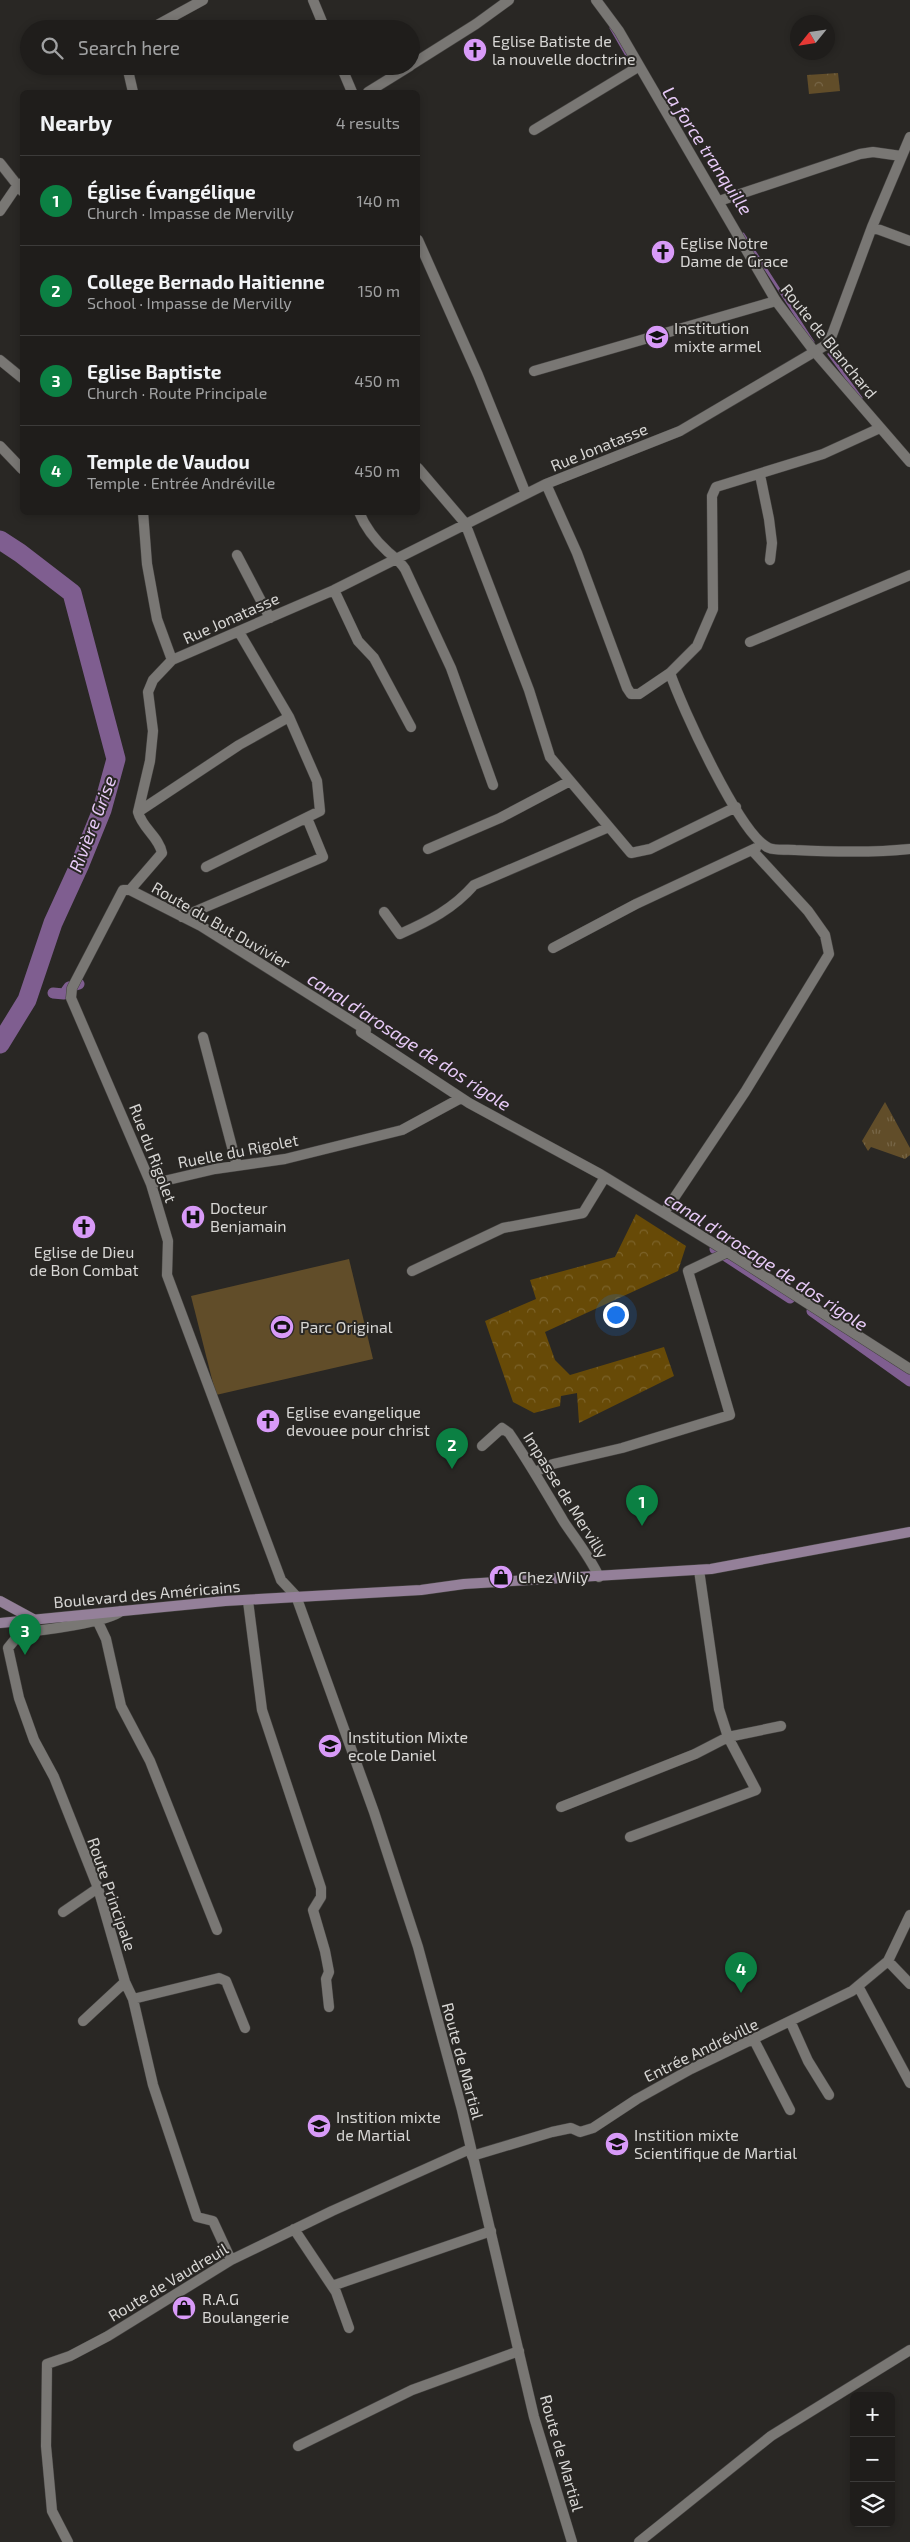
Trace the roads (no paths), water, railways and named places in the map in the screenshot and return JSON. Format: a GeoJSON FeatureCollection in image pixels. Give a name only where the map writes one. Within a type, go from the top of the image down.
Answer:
{"type":"FeatureCollection","features":[{"type":"Feature","properties":{"kind":"main road","name":"Boulevard des Américains"},"geometry":{"type":"LineString","coordinates":[[0,1623],[121,1610],[296,1596],[391,1592],[464,1584],[599,1578],[699,1570],[756,1562],[910,1532]]}},
{"type":"Feature","properties":{"kind":"main road"},"geometry":{"type":"LineString","coordinates":[[0,1601],[34,1619]]}},
{"type":"Feature","properties":{"kind":"street"},"geometry":{"type":"LineString","coordinates":[[167,20],[204,0]]}},
{"type":"Feature","properties":{"kind":"street"},"geometry":{"type":"LineString","coordinates":[[313,0],[321,20]]}},
{"type":"Feature","properties":{"kind":"street"},"geometry":{"type":"LineString","coordinates":[[420,59],[509,0]]}},
{"type":"Feature","properties":{"kind":"street","name":"Route de Blanchard"},"geometry":{"type":"LineString","coordinates":[[596,0],[619,31],[638,67],[719,201],[745,251],[776,301],[814,351],[910,462]]}},
{"type":"Feature","properties":{"kind":"street"},"geometry":{"type":"LineString","coordinates":[[534,130],[638,67]]}},
{"type":"Feature","properties":{"kind":"street"},"geometry":{"type":"LineString","coordinates":[[129,75],[133,90]]}},
{"type":"Feature","properties":{"kind":"street"},"geometry":{"type":"LineString","coordinates":[[345,75],[351,90]]}},
{"type":"Feature","properties":{"kind":"street"},"geometry":{"type":"LineString","coordinates":[[374,90],[396,75]]}},
{"type":"Feature","properties":{"kind":"street","name":"Rue Jonatasse"},"geometry":{"type":"LineString","coordinates":[[172,660],[334,590],[399,559],[464,523],[546,484],[680,430],[826,345],[832,335],[872,227],[910,137]]}},
{"type":"Feature","properties":{"kind":"street"},"geometry":{"type":"LineString","coordinates":[[719,201],[860,154],[874,152],[901,156]]}},
{"type":"Feature","properties":{"kind":"street"},"geometry":{"type":"LineString","coordinates":[[0,163],[20,186]]}},
{"type":"Feature","properties":{"kind":"street"},"geometry":{"type":"LineString","coordinates":[[0,211],[20,188]]}},
{"type":"Feature","properties":{"kind":"street"},"geometry":{"type":"LineString","coordinates":[[872,227],[910,241]]}},
{"type":"Feature","properties":{"kind":"street"},"geometry":{"type":"LineString","coordinates":[[420,245],[478,376],[526,494]]}},
{"type":"Feature","properties":{"kind":"street"},"geometry":{"type":"LineString","coordinates":[[534,372],[776,301]]}},
{"type":"Feature","properties":{"kind":"street"},"geometry":{"type":"LineString","coordinates":[[0,360],[20,376]]}},
{"type":"Feature","properties":{"kind":"street"},"geometry":{"type":"LineString","coordinates":[[546,484],[577,553],[627,688],[631,694],[639,694],[670,673],[697,646],[714,609],[713,491],[716,487],[760,475],[823,454],[880,428]]}},
{"type":"Feature","properties":{"kind":"street"},"geometry":{"type":"LineString","coordinates":[[0,446],[20,467]]}},
{"type":"Feature","properties":{"kind":"street"},"geometry":{"type":"LineString","coordinates":[[420,470],[464,523],[529,690],[550,757],[631,853],[650,849],[736,807]]}},
{"type":"Feature","properties":{"kind":"street"},"geometry":{"type":"LineString","coordinates":[[760,475],[771,528],[770,560]]}},
{"type":"Feature","properties":{"kind":"street"},"geometry":{"type":"LineString","coordinates":[[130,890],[162,853],[158,842],[140,818],[138,812],[150,761],[153,730],[148,692],[153,680],[172,660],[157,619],[146,564],[143,515]]}},
{"type":"Feature","properties":{"kind":"street"},"geometry":{"type":"LineString","coordinates":[[360,515],[364,524],[381,544],[399,559],[451,668],[493,785]]}},
{"type":"Feature","properties":{"kind":"street"},"geometry":{"type":"LineString","coordinates":[[237,555],[270,618]]}},
{"type":"Feature","properties":{"kind":"street"},"geometry":{"type":"LineString","coordinates":[[750,642],[910,575]]}},
{"type":"Feature","properties":{"kind":"street"},"geometry":{"type":"LineString","coordinates":[[334,590],[358,641],[374,658],[411,727]]}},
{"type":"Feature","properties":{"kind":"street"},"geometry":{"type":"LineString","coordinates":[[206,867],[320,812],[317,781],[289,717],[239,632]]}},
{"type":"Feature","properties":{"kind":"street"},"geometry":{"type":"LineString","coordinates":[[670,673],[679,699],[713,770],[751,831],[769,848],[843,853],[910,849]]}},
{"type":"Feature","properties":{"kind":"street"},"geometry":{"type":"LineString","coordinates":[[138,812],[239,745],[289,717]]}},
{"type":"Feature","properties":{"kind":"street"},"geometry":{"type":"LineString","coordinates":[[428,849],[500,818],[570,780]]}},
{"type":"Feature","properties":{"kind":"street"},"geometry":{"type":"LineString","coordinates":[[182,917],[323,857],[307,818]]}},
{"type":"Feature","properties":{"kind":"street"},"geometry":{"type":"LineString","coordinates":[[384,912],[400,934],[438,917],[461,900],[474,885],[609,827]]}},
{"type":"Feature","properties":{"kind":"street"},"geometry":{"type":"LineString","coordinates":[[553,948],[636,904],[764,844]]}},
{"type":"Feature","properties":{"kind":"street"},"geometry":{"type":"LineString","coordinates":[[664,1213],[745,1092],[829,954],[825,935],[808,911],[752,850]]}},
{"type":"Feature","properties":{"kind":"street","name":"Route du But Duvivier"},"geometry":{"type":"LineString","coordinates":[[120,894],[123,890],[130,890],[182,917],[366,1030],[361,1032],[461,1098],[605,1177],[728,1252],[910,1369]]}},
{"type":"Feature","properties":{"kind":"street","name":"Rue du Rigolet"},"geometry":{"type":"LineString","coordinates":[[120,894],[72,988],[71,998],[151,1184],[168,1241],[167,1275],[282,1580],[296,1596]]}},
{"type":"Feature","properties":{"kind":"street"},"geometry":{"type":"LineString","coordinates":[[203,1037],[238,1166]]}},
{"type":"Feature","properties":{"kind":"street","name":"Ruelle du Rigolet"},"geometry":{"type":"LineString","coordinates":[[151,1184],[285,1158],[402,1130],[461,1098]]}},
{"type":"Feature","properties":{"kind":"street"},"geometry":{"type":"LineString","coordinates":[[412,1271],[503,1228],[583,1213],[605,1177]]}},
{"type":"Feature","properties":{"kind":"street"},"geometry":{"type":"LineString","coordinates":[[535,1472],[553,1464],[622,1448],[730,1415],[688,1271],[728,1252]]}},
{"type":"Feature","properties":{"kind":"street","name":"Impasse de Mervilly"},"geometry":{"type":"LineString","coordinates":[[482,1446],[502,1428],[509,1433],[584,1550],[599,1578]]}},
{"type":"Feature","properties":{"kind":"street"},"geometry":{"type":"LineString","coordinates":[[630,1837],[756,1790],[728,1737],[719,1709],[699,1570]]}},
{"type":"Feature","properties":{"kind":"street","name":"Route de Martial"},"geometry":{"type":"LineString","coordinates":[[296,1596],[374,1812],[418,1947],[491,2231],[534,2417],[572,2542]]}},
{"type":"Feature","properties":{"kind":"street"},"geometry":{"type":"LineString","coordinates":[[248,1601],[262,1710],[321,1888],[321,1897],[312,1910],[329,1972],[326,1979],[329,2007]]}},
{"type":"Feature","properties":{"kind":"street","name":"Route Principale"},"geometry":{"type":"LineString","coordinates":[[121,1610],[116,1616],[46,1630],[21,1632],[8,1648],[19,1698],[27,1721],[54,1777],[98,1888],[125,1982],[133,1999],[153,2086],[197,2216],[213,2221],[231,2260]]}},
{"type":"Feature","properties":{"kind":"street"},"geometry":{"type":"LineString","coordinates":[[97,1620],[106,1639],[112,1675],[122,1706],[150,1761],[217,1930]]}},
{"type":"Feature","properties":{"kind":"street"},"geometry":{"type":"LineString","coordinates":[[561,1807],[695,1754],[728,1737],[781,1726]]}},
{"type":"Feature","properties":{"kind":"street"},"geometry":{"type":"LineString","coordinates":[[64,1912],[98,1888]]}},
{"type":"Feature","properties":{"kind":"street","name":"Entrée Andréville"},"geometry":{"type":"LineString","coordinates":[[471,2152],[571,2128],[580,2132],[593,2128],[637,2099],[691,2069],[791,2023],[858,1986],[888,1961],[910,1915]]}},
{"type":"Feature","properties":{"kind":"street"},"geometry":{"type":"LineString","coordinates":[[888,1961],[910,1984]]}},
{"type":"Feature","properties":{"kind":"street"},"geometry":{"type":"LineString","coordinates":[[133,1999],[219,1978],[226,1981],[245,2028]]}},
{"type":"Feature","properties":{"kind":"street"},"geometry":{"type":"LineString","coordinates":[[83,2021],[125,1982]]}},
{"type":"Feature","properties":{"kind":"street"},"geometry":{"type":"LineString","coordinates":[[858,1986],[910,2083]]}},
{"type":"Feature","properties":{"kind":"street"},"geometry":{"type":"LineString","coordinates":[[791,2023],[808,2061],[829,2095]]}},
{"type":"Feature","properties":{"kind":"street"},"geometry":{"type":"LineString","coordinates":[[754,2040],[790,2110]]}},
{"type":"Feature","properties":{"kind":"street","name":"Route de Vaudreuil"},"geometry":{"type":"LineString","coordinates":[[68,2542],[52,2511],[46,2446],[47,2364],[70,2356],[108,2336],[231,2260],[294,2229],[471,2152]]}},
{"type":"Feature","properties":{"kind":"street"},"geometry":{"type":"LineString","coordinates":[[294,2229],[332,2286],[349,2328]]}},
{"type":"Feature","properties":{"kind":"street"},"geometry":{"type":"LineString","coordinates":[[332,2286],[491,2231]]}},
{"type":"Feature","properties":{"kind":"street"},"geometry":{"type":"LineString","coordinates":[[639,2542],[771,2436],[910,2350]]}},
{"type":"Feature","properties":{"kind":"street"},"geometry":{"type":"LineString","coordinates":[[298,2446],[412,2390],[519,2351]]}},
{"type":"Feature","properties":{"kind":"waterway","name":"La force tranquille"},"geometry":{"type":"LineString","coordinates":[[611,28],[634,68]]}},
{"type":"Feature","properties":{"kind":"waterway","name":"La force tranquille"},"geometry":{"type":"LineString","coordinates":[[743,234],[813,342]]}},
{"type":"Feature","properties":{"kind":"waterway","name":"La force tranquille"},"geometry":{"type":"LineString","coordinates":[[829,354],[861,398]]}},
{"type":"Feature","properties":{"kind":"waterway","name":"Rivière Grise"},"geometry":{"type":"LineString","coordinates":[[0,540],[72,593],[116,759],[102,810],[53,923],[27,1000],[0,1044]]}},
{"type":"Feature","properties":{"kind":"waterway","name":"canal d'arosage de dos rigole"},"geometry":{"type":"LineString","coordinates":[[53,993],[64,994],[69,987],[79,984]]}},
{"type":"Feature","properties":{"kind":"waterway","name":"canal d'arosage de dos rigole"},"geometry":{"type":"LineString","coordinates":[[715,1249],[790,1298]]}},
{"type":"Feature","properties":{"kind":"waterway","name":"canal d'arosage de dos rigole"},"geometry":{"type":"LineString","coordinates":[[812,1311],[910,1381]]}},
{"type":"Feature","properties":{"kind":"place","name":"Eglise Batiste de la nouvelle doctrine"},"geometry":{"type":"Point","coordinates":[475,50]}},
{"type":"Feature","properties":{"kind":"place","name":"Eglise Notre Dame de Grace"},"geometry":{"type":"Point","coordinates":[663,252]}},
{"type":"Feature","properties":{"kind":"place","name":"Institution mixte armel"},"geometry":{"type":"Point","coordinates":[657,337]}},
{"type":"Feature","properties":{"kind":"place","name":"Docteur Benjamain"},"geometry":{"type":"Point","coordinates":[193,1217]}},
{"type":"Feature","properties":{"kind":"place","name":"Eglise de Dieu de Bon Combat"},"geometry":{"type":"Point","coordinates":[84,1227]}},
{"type":"Feature","properties":{"kind":"place","name":"Parc Original"},"geometry":{"type":"Point","coordinates":[282,1327]}},
{"type":"Feature","properties":{"kind":"place","name":"Eglise evangelique devouee pour christ"},"geometry":{"type":"Point","coordinates":[268,1421]}},
{"type":"Feature","properties":{"kind":"place","name":"College Bernado Haitienne"},"geometry":{"type":"Point","coordinates":[452,1469]}},
{"type":"Feature","properties":{"kind":"place","name":"Église Évangélique"},"geometry":{"type":"Point","coordinates":[642,1526]}},
{"type":"Feature","properties":{"kind":"place","name":"Chez Wily"},"geometry":{"type":"Point","coordinates":[501,1577]}},
{"type":"Feature","properties":{"kind":"place","name":"Eglise Baptiste"},"geometry":{"type":"Point","coordinates":[25,1655]}},
{"type":"Feature","properties":{"kind":"place","name":"Institution Mixte ecole Daniel"},"geometry":{"type":"Point","coordinates":[330,1746]}},
{"type":"Feature","properties":{"kind":"place","name":"Temple de Vaudou"},"geometry":{"type":"Point","coordinates":[741,1993]}},
{"type":"Feature","properties":{"kind":"place","name":"Instition mixte de Martial"},"geometry":{"type":"Point","coordinates":[319,2126]}},
{"type":"Feature","properties":{"kind":"place","name":"Instition mixte Scientifique de Martial"},"geometry":{"type":"Point","coordinates":[617,2144]}},
{"type":"Feature","properties":{"kind":"place","name":"R.A.G Boulangerie"},"geometry":{"type":"Point","coordinates":[184,2308]}}]}
